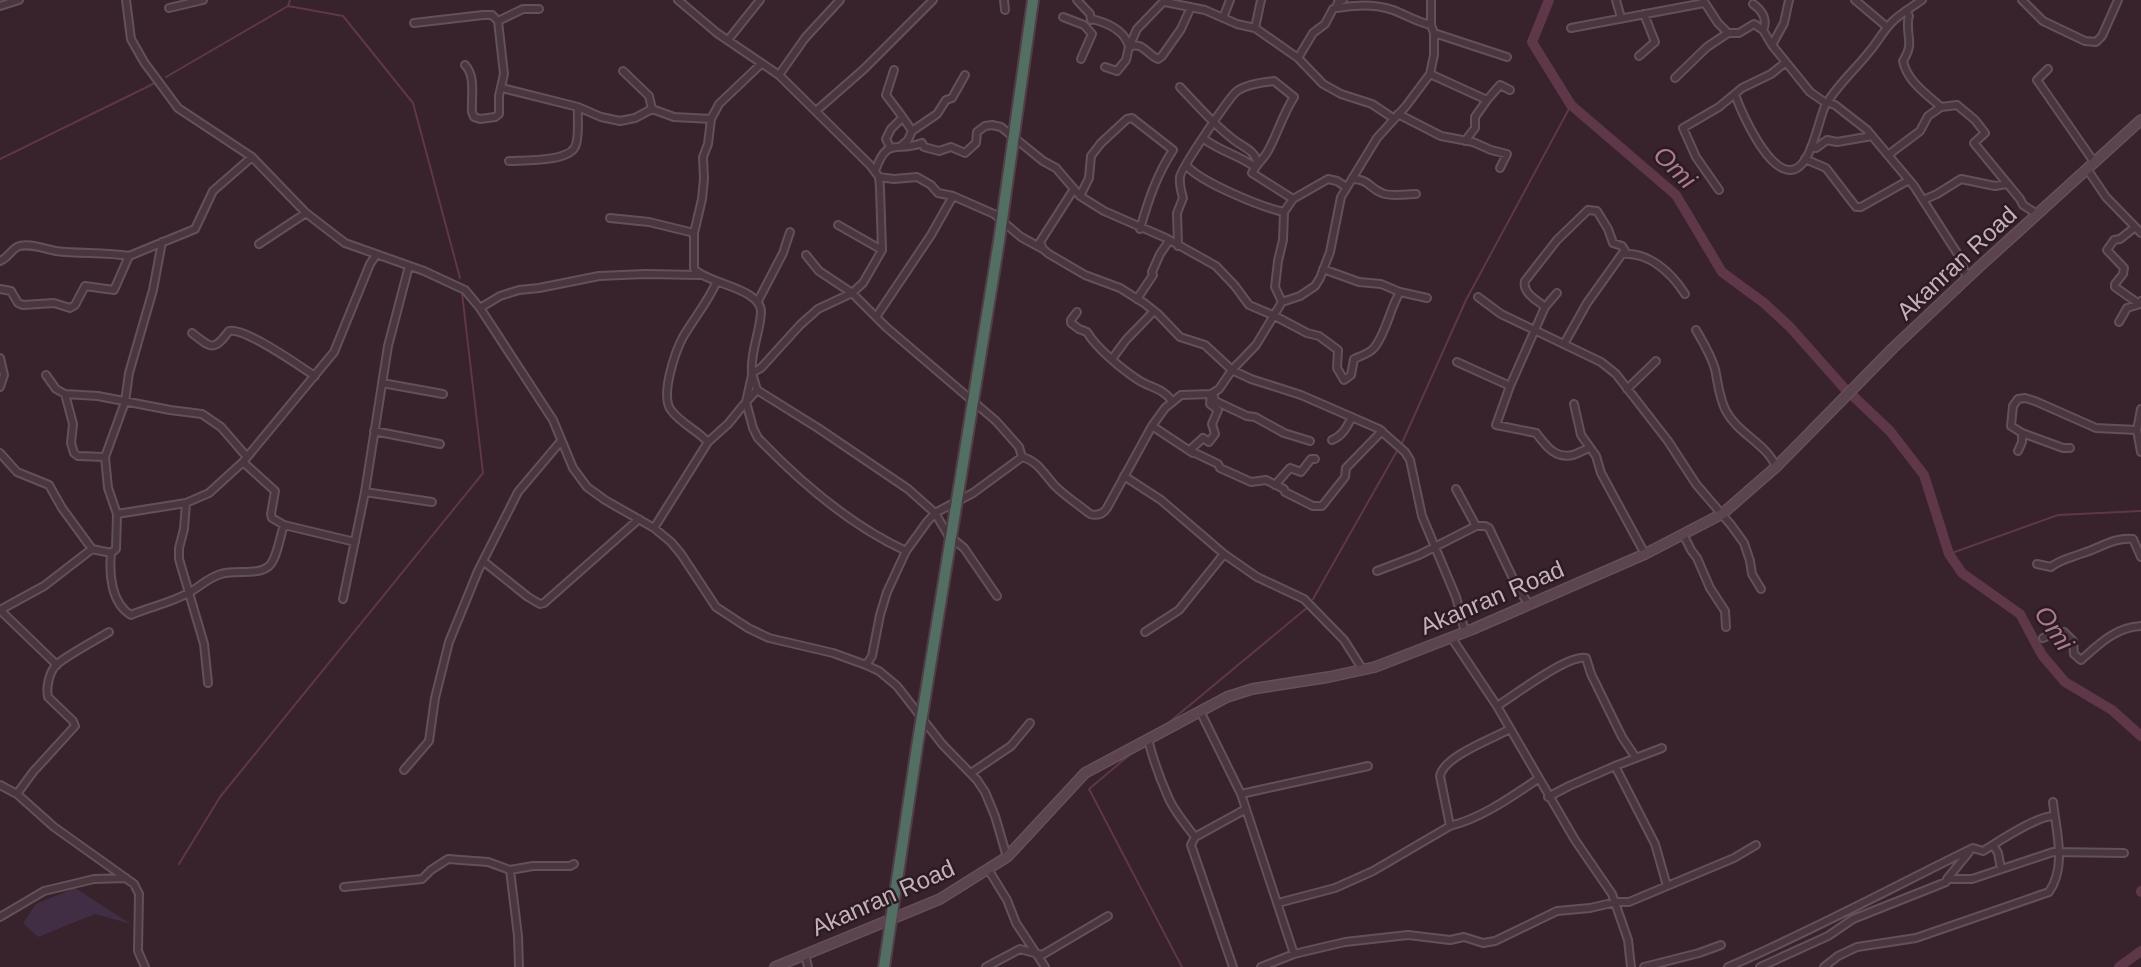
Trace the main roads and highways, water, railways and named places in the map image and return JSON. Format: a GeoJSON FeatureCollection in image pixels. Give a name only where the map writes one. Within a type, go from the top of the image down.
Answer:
{"type":"FeatureCollection","features":[{"type":"Feature","properties":{"kind":"highway"},"geometry":{"type":"LineString","coordinates":[[884,967],[999,241],[1033,0]]}},
{"type":"Feature","properties":{"kind":"main road","name":"Akanran Road"},"geometry":{"type":"LineString","coordinates":[[775,967],[940,899],[1007,857],[1085,773],[1227,697],[1252,689],[1375,667],[1465,632],[1645,554],[1722,514],[1776,467],[1893,348],[1967,278],[2141,120]]}},
{"type":"Feature","properties":{"kind":"waterway"},"geometry":{"type":"LineString","coordinates":[[166,77],[288,6],[290,0]]}},
{"type":"Feature","properties":{"kind":"waterway","name":"Omi"},"geometry":{"type":"LineString","coordinates":[[1549,0],[1532,42],[1571,105],[1676,195],[1722,272],[1764,303],[1790,327],[1845,389]]}},
{"type":"Feature","properties":{"kind":"waterway"},"geometry":{"type":"LineString","coordinates":[[288,6],[343,16],[413,103],[460,278]]}},
{"type":"Feature","properties":{"kind":"waterway"},"geometry":{"type":"LineString","coordinates":[[0,159],[153,84]]}},
{"type":"Feature","properties":{"kind":"waterway"},"geometry":{"type":"LineString","coordinates":[[1402,443],[1466,300],[1571,105]]}},
{"type":"Feature","properties":{"kind":"waterway"},"geometry":{"type":"LineString","coordinates":[[179,864],[220,797],[483,473],[462,293]]}},
{"type":"Feature","properties":{"kind":"waterway","name":"Omi"},"geometry":{"type":"LineString","coordinates":[[1853,396],[1890,431],[1924,475],[1949,554],[1962,573],[2020,614],[2042,655],[2065,682],[2112,710],[2141,736]]}},
{"type":"Feature","properties":{"kind":"waterway"},"geometry":{"type":"LineString","coordinates":[[1313,599],[1397,451]]}},
{"type":"Feature","properties":{"kind":"waterway"},"geometry":{"type":"LineString","coordinates":[[1949,554],[2058,515],[2141,511]]}},
{"type":"Feature","properties":{"kind":"waterway"},"geometry":{"type":"LineString","coordinates":[[1167,724],[1308,607]]}},
{"type":"Feature","properties":{"kind":"waterway"},"geometry":{"type":"LineString","coordinates":[[1133,752],[1089,789],[1182,967]]}},
{"type":"Feature","properties":{"kind":"waterway","name":"Omi"},"geometry":{"type":"LineString","coordinates":[[2119,967],[2141,951]]}}]}
